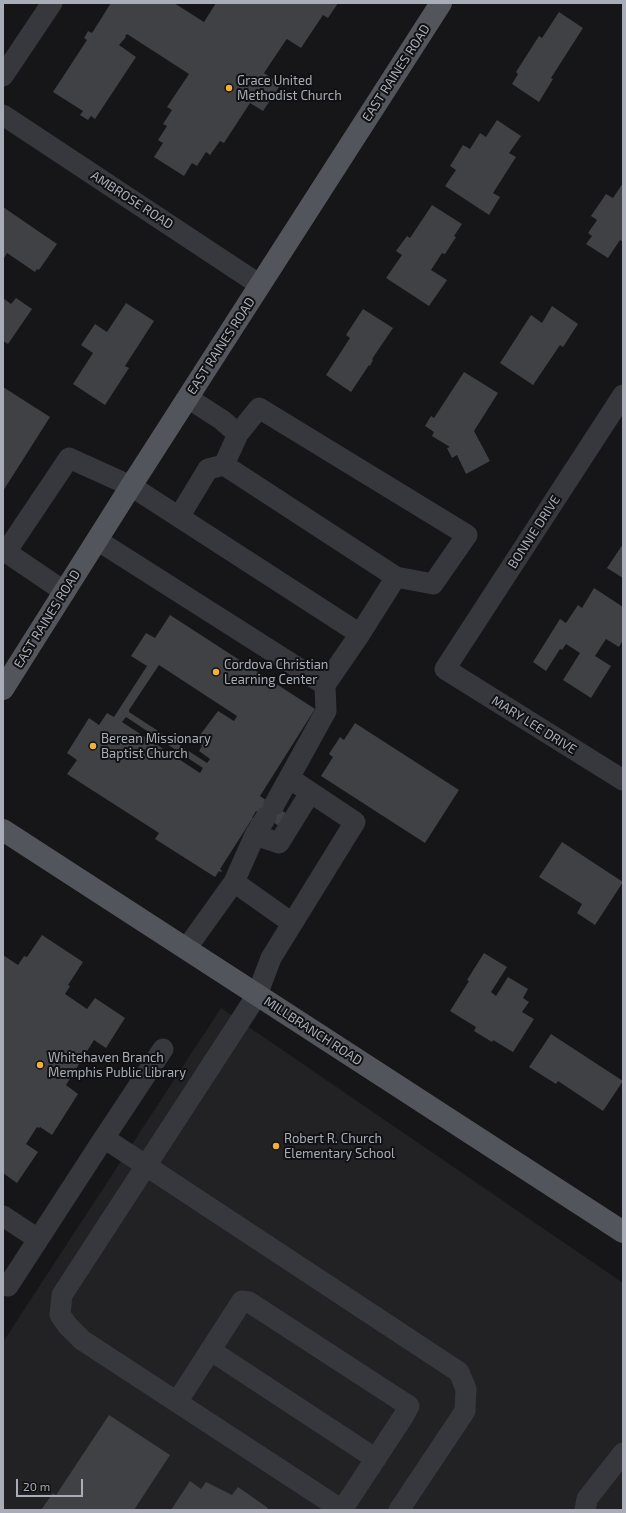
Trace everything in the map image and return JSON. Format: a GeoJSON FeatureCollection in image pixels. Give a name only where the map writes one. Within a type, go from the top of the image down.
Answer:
{"type":"FeatureCollection","features":[{"type":"Feature","properties":{"kind":"main road","name":"EAST RAINES ROAD"},"geometry":{"type":"LineString","coordinates":[[3,689],[130,486],[441,3]]}},
{"type":"Feature","properties":{"kind":"main road","name":"MILLBRANCH ROAD"},"geometry":{"type":"LineString","coordinates":[[3,830],[623,1232]]}},
{"type":"Feature","properties":{"kind":"street"},"geometry":{"type":"LineString","coordinates":[[3,76],[52,3]]}},
{"type":"Feature","properties":{"kind":"street","name":"AMBROSE ROAD"},"geometry":{"type":"LineString","coordinates":[[3,115],[260,285]]}},
{"type":"Feature","properties":{"kind":"street","name":"BONNIE DRIVE"},"geometry":{"type":"LineString","coordinates":[[444,669],[623,395]]}},
{"type":"Feature","properties":{"kind":"street"},"geometry":{"type":"LineString","coordinates":[[188,398],[222,420],[238,434]]}},
{"type":"Feature","properties":{"kind":"street"},"geometry":{"type":"LineString","coordinates":[[178,517],[208,469],[224,464],[238,434],[259,408],[467,535],[433,584],[396,577],[224,464]]}},
{"type":"Feature","properties":{"kind":"street"},"geometry":{"type":"LineString","coordinates":[[65,592],[6,552],[69,458],[130,486],[360,634]]}},
{"type":"Feature","properties":{"kind":"street"},"geometry":{"type":"LineString","coordinates":[[97,540],[325,685]]}},
{"type":"Feature","properties":{"kind":"street"},"geometry":{"type":"LineString","coordinates":[[186,949],[234,882],[254,835],[270,811],[326,711],[325,685],[360,634],[396,577]]}},
{"type":"Feature","properties":{"kind":"street","name":"MARY LEE DRIVE"},"geometry":{"type":"LineString","coordinates":[[444,669],[623,780]]}},
{"type":"Feature","properties":{"kind":"street"},"geometry":{"type":"LineString","coordinates":[[177,1402],[242,1301],[249,1302],[409,1406],[342,1510],[82,1340],[68,1326],[60,1315],[62,1295],[257,995],[271,958],[355,822],[289,778]]}},
{"type":"Feature","properties":{"kind":"street"},"geometry":{"type":"LineString","coordinates":[[254,835],[279,843],[310,793]]}},
{"type":"Feature","properties":{"kind":"street"},"geometry":{"type":"LineString","coordinates":[[234,882],[292,923]]}},
{"type":"Feature","properties":{"kind":"street"},"geometry":{"type":"LineString","coordinates":[[3,1283],[8,1286],[163,1049]]}},
{"type":"Feature","properties":{"kind":"street"},"geometry":{"type":"LineString","coordinates":[[104,1138],[459,1372],[466,1389],[465,1411],[399,1510]]}},
{"type":"Feature","properties":{"kind":"street"},"geometry":{"type":"LineString","coordinates":[[3,1216],[38,1239]]}},
{"type":"Feature","properties":{"kind":"street"},"geometry":{"type":"LineString","coordinates":[[210,1350],[376,1459]]}},
{"type":"Feature","properties":{"kind":"street"},"geometry":{"type":"LineString","coordinates":[[585,1510],[587,1499],[623,1453]]}},
{"type":"Feature","properties":{"kind":"shaded area","name":"Robert R. Church Elementary School"},"geometry":{"type":"Polygon","coordinates":[[[221,1008],[623,1283],[623,1510],[3,1510],[3,1342],[221,1008]]]}},
{"type":"Feature","properties":{"kind":"building","name":"Grace United Methodist Church"},"geometry":{"type":"Polygon","coordinates":[[[111,3],[174,3],[204,22],[216,3],[338,3],[328,18],[323,15],[301,48],[287,39],[286,40],[264,73],[281,84],[263,111],[250,103],[224,143],[220,141],[210,155],[206,152],[197,166],[192,163],[184,176],[154,157],[163,143],[158,140],[167,126],[163,124],[172,110],[167,107],[189,74],[127,34],[119,45],[136,57],[95,119],[91,116],[88,120],[80,115],[83,111],[53,92],[87,40],[84,38],[88,31],[92,33],[111,3]]]}},
{"type":"Feature","properties":{"kind":"building"},"geometry":{"type":"Polygon","coordinates":[[[559,12],[583,28],[551,78],[553,79],[539,102],[512,84],[518,74],[516,72],[539,36],[542,38],[559,12]]]}},
{"type":"Feature","properties":{"kind":"building"},"geometry":{"type":"Polygon","coordinates":[[[497,120],[521,136],[509,153],[516,157],[493,193],[500,197],[489,215],[445,186],[456,170],[450,166],[463,145],[470,149],[480,133],[486,137],[497,120]]]}},
{"type":"Feature","properties":{"kind":"building"},"geometry":{"type":"Polygon","coordinates":[[[623,183],[623,242],[620,240],[608,258],[586,244],[592,236],[588,233],[597,220],[591,216],[606,194],[613,198],[623,183]]]}},
{"type":"Feature","properties":{"kind":"building"},"geometry":{"type":"Polygon","coordinates":[[[432,205],[462,224],[445,254],[442,253],[431,270],[447,280],[429,306],[386,278],[402,255],[396,251],[407,236],[410,238],[432,205]]]}},
{"type":"Feature","properties":{"kind":"building"},"geometry":{"type":"Polygon","coordinates":[[[3,207],[57,244],[39,270],[37,269],[35,272],[7,253],[4,258],[3,257],[3,207]]]}},
{"type":"Feature","properties":{"kind":"building"},"geometry":{"type":"Polygon","coordinates":[[[3,298],[11,304],[16,298],[32,309],[8,344],[3,341],[3,298]]]}},
{"type":"Feature","properties":{"kind":"building"},"geometry":{"type":"Polygon","coordinates":[[[126,303],[154,321],[125,366],[129,368],[105,405],[73,384],[93,353],[81,345],[95,324],[107,332],[126,303]]]}},
{"type":"Feature","properties":{"kind":"building"},"geometry":{"type":"Polygon","coordinates":[[[552,306],[578,324],[563,347],[560,345],[533,385],[500,363],[531,315],[542,323],[552,306]]]}},
{"type":"Feature","properties":{"kind":"building"},"geometry":{"type":"Polygon","coordinates":[[[363,309],[393,328],[372,359],[373,360],[370,366],[369,365],[351,392],[326,375],[350,338],[346,335],[363,309]]]}},
{"type":"Feature","properties":{"kind":"building"},"geometry":{"type":"Polygon","coordinates":[[[464,372],[498,393],[474,431],[490,461],[466,474],[457,455],[452,458],[447,448],[450,447],[432,436],[434,432],[425,426],[431,416],[434,418],[464,372]]]}},
{"type":"Feature","properties":{"kind":"building"},"geometry":{"type":"Polygon","coordinates":[[[3,387],[50,417],[3,491],[3,387]]]}},
{"type":"Feature","properties":{"kind":"building"},"geometry":{"type":"Polygon","coordinates":[[[623,544],[623,578],[607,568],[623,544]]]}},
{"type":"Feature","properties":{"kind":"building"},"geometry":{"type":"Polygon","coordinates":[[[594,588],[623,607],[623,640],[619,647],[606,639],[595,656],[611,666],[591,698],[563,680],[580,653],[566,644],[562,650],[560,649],[546,671],[533,662],[560,619],[566,623],[578,605],[582,608],[594,588]]]}},
{"type":"Feature","properties":{"kind":"building"},"geometry":{"type":"Polygon","coordinates":[[[170,615],[315,709],[260,796],[290,816],[282,828],[256,811],[252,818],[255,819],[254,821],[252,819],[220,869],[222,871],[219,871],[215,877],[155,839],[159,833],[67,774],[77,760],[67,753],[89,718],[99,725],[107,713],[114,717],[147,666],[131,656],[146,633],[155,638],[170,615]],[[159,665],[129,712],[207,763],[210,759],[199,751],[202,746],[197,743],[201,736],[200,735],[218,711],[234,721],[237,716],[159,665]],[[126,717],[122,722],[200,773],[203,768],[126,717]]]}},
{"type":"Feature","properties":{"kind":"building"},"geometry":{"type":"Polygon","coordinates":[[[355,723],[459,790],[425,843],[321,776],[333,757],[329,754],[340,737],[344,740],[355,723]]]}},
{"type":"Feature","properties":{"kind":"building"},"geometry":{"type":"Polygon","coordinates":[[[562,842],[623,882],[595,925],[577,913],[582,904],[539,877],[562,842]]]}},
{"type":"Feature","properties":{"kind":"building","name":"Whitehaven Branch Memphis Public Library"},"geometry":{"type":"Polygon","coordinates":[[[42,935],[83,962],[68,985],[70,986],[65,994],[87,1009],[95,998],[125,1018],[106,1048],[94,1040],[66,1085],[78,1094],[52,1135],[40,1127],[37,1127],[26,1144],[38,1152],[17,1183],[3,1173],[3,955],[18,965],[24,956],[27,957],[42,935]]]}},
{"type":"Feature","properties":{"kind":"building"},"geometry":{"type":"Polygon","coordinates":[[[484,953],[507,967],[491,992],[496,996],[508,977],[528,989],[523,998],[529,1002],[522,1012],[534,1019],[513,1052],[474,1031],[476,1027],[450,1011],[469,981],[467,980],[484,953]]]}},
{"type":"Feature","properties":{"kind":"building"},"geometry":{"type":"Polygon","coordinates":[[[551,1034],[623,1081],[603,1111],[558,1081],[556,1084],[529,1067],[551,1034]]]}},
{"type":"Feature","properties":{"kind":"building"},"geometry":{"type":"Polygon","coordinates":[[[109,1415],[170,1455],[134,1510],[41,1510],[53,1493],[56,1495],[109,1415]]]}},
{"type":"Feature","properties":{"kind":"building"},"geometry":{"type":"Polygon","coordinates":[[[190,1481],[201,1489],[206,1482],[232,1495],[238,1487],[268,1508],[266,1510],[171,1510],[190,1481]]]}},
{"type":"Feature","properties":{"kind":"place","name":"Grace United Methodist Church"},"geometry":{"type":"Point","coordinates":[229,88]}},
{"type":"Feature","properties":{"kind":"place","name":"Cordova Christian Learning Center"},"geometry":{"type":"Point","coordinates":[216,672]}},
{"type":"Feature","properties":{"kind":"place","name":"Berean Missionary Baptist Church"},"geometry":{"type":"Point","coordinates":[93,746]}},
{"type":"Feature","properties":{"kind":"place","name":"Whitehaven Branch Memphis Public Library"},"geometry":{"type":"Point","coordinates":[40,1065]}},
{"type":"Feature","properties":{"kind":"place","name":"Robert R. Church Elementary School"},"geometry":{"type":"Point","coordinates":[276,1146]}}]}
